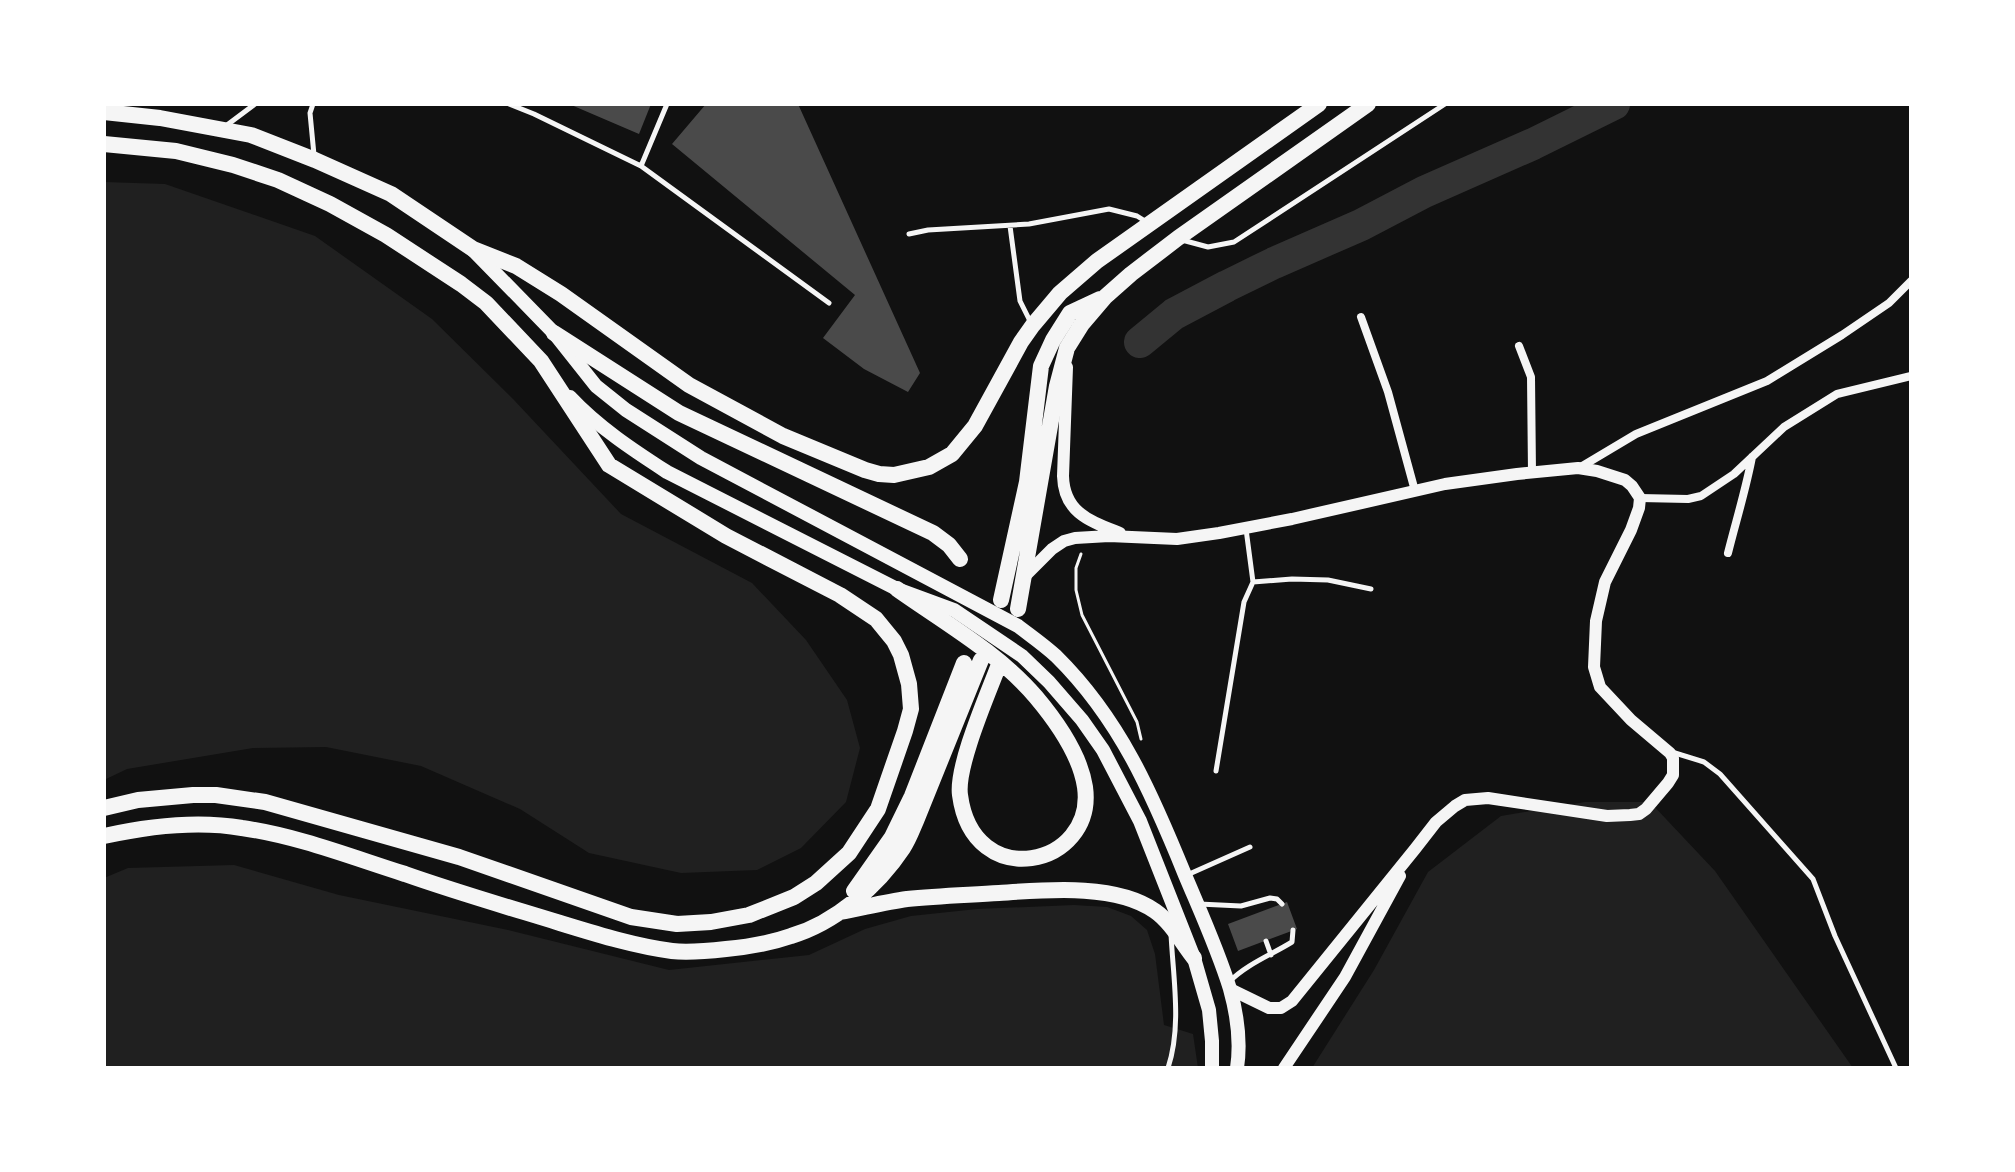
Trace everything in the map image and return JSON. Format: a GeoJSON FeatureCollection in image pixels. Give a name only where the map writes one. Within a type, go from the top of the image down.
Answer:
{"type":"FeatureCollection","features":[{"type":"Feature","properties":{"kind":"main road"},"geometry":{"type":"LineString","coordinates":[[473,249],[516,266],[561,294],[689,385],[783,436],[865,470],[894,475],[929,467],[952,454],[975,426],[1021,342],[1050,302],[1068,285],[1319,104]]}},
{"type":"Feature","properties":{"kind":"main road"},"geometry":{"type":"LineString","coordinates":[[1018,609],[1057,386],[1067,348],[1082,324],[1105,297],[1131,274],[1368,104]]}},
{"type":"Feature","properties":{"kind":"main road"},"geometry":{"type":"LineString","coordinates":[[104,112],[160,118],[251,135],[391,194],[473,249],[554,333],[596,386],[626,410],[701,458],[1018,626],[1054,654],[1109,718],[1135,762],[1186,876],[1234,1003],[1239,1041],[1237,1068]]}},
{"type":"Feature","properties":{"kind":"main road"},"geometry":{"type":"LineString","coordinates":[[104,144],[176,151],[278,180],[386,235],[486,303],[541,361],[609,465],[726,536],[840,595],[876,619],[894,641],[905,669],[910,697],[908,721],[878,809],[849,853],[816,883],[794,897],[749,915],[711,922],[666,923],[631,917],[459,857],[265,802],[193,795],[138,800],[104,808]]}},
{"type":"Feature","properties":{"kind":"main road"},"geometry":{"type":"LineString","coordinates":[[1001,600],[1027,482],[1041,366],[1070,313],[1105,297]]}},
{"type":"Feature","properties":{"kind":"main road"},"geometry":{"type":"LineString","coordinates":[[554,333],[679,413],[933,533],[949,545],[960,559]]}},
{"type":"Feature","properties":{"kind":"main road"},"geometry":{"type":"LineString","coordinates":[[556,382],[602,427],[667,472],[897,589],[954,610],[1022,656],[1062,695],[1094,736],[1140,821],[1194,958],[1209,1010],[1212,1068]]}},
{"type":"Feature","properties":{"kind":"main road"},"geometry":{"type":"LineString","coordinates":[[897,589],[1003,664],[1026,685],[1067,740],[1080,768],[1086,796],[1081,819],[1066,843],[1049,854],[1029,858],[1002,856],[985,847],[972,832],[965,816],[959,781],[998,667]]}},
{"type":"Feature","properties":{"kind":"main road"},"geometry":{"type":"LineString","coordinates":[[104,836],[150,827],[242,827],[329,849],[589,932],[674,951],[737,948],[808,930],[839,912],[884,872],[906,845],[981,660]]}},
{"type":"Feature","properties":{"kind":"main road"},"geometry":{"type":"LineString","coordinates":[[839,912],[892,837],[918,783],[964,663]]}},
{"type":"Feature","properties":{"kind":"main road"},"geometry":{"type":"LineString","coordinates":[[839,912],[907,900],[1075,890],[1116,896],[1138,902],[1156,912],[1194,958]]}},
{"type":"Feature","properties":{"kind":"street"},"geometry":{"type":"LineString","coordinates":[[1578,468],[1636,434],[1767,381],[1889,303],[1911,281]]}},
{"type":"Feature","properties":{"kind":"street"},"geometry":{"type":"LineString","coordinates":[[1361,317],[1388,392],[1415,491]]}},
{"type":"Feature","properties":{"kind":"street"},"geometry":{"type":"LineString","coordinates":[[1519,346],[1531,377],[1532,473]]}},
{"type":"Feature","properties":{"kind":"street"},"geometry":{"type":"LineString","coordinates":[[1067,348],[1063,488],[1074,509],[1086,518],[1131,538]]}},
{"type":"Feature","properties":{"kind":"street"},"geometry":{"type":"LineString","coordinates":[[1640,498],[1688,499],[1701,496],[1734,474],[1784,427],[1837,394],[1911,376]]}},
{"type":"Feature","properties":{"kind":"street"},"geometry":{"type":"LineString","coordinates":[[1728,553],[1752,456]]}},
{"type":"Feature","properties":{"kind":"street"},"geometry":{"type":"LineString","coordinates":[[1024,577],[1057,545],[1070,539],[1087,536],[1177,539],[1246,528],[1445,484],[1578,468],[1625,480],[1640,498],[1631,530],[1605,582],[1596,621],[1594,667],[1600,687],[1673,758],[1673,775],[1662,792],[1639,814],[1607,816],[1488,798],[1465,800],[1436,822],[1292,1001],[1281,1008],[1269,1008],[1229,986]]}},
{"type":"Feature","properties":{"kind":"street"},"geometry":{"type":"LineString","coordinates":[[1284,1068],[1345,977],[1415,849]]}},
{"type":"Feature","properties":{"kind":"lane"},"geometry":{"type":"LineString","coordinates":[[222,129],[255,104]]}},
{"type":"Feature","properties":{"kind":"lane"},"geometry":{"type":"LineString","coordinates":[[313,104],[310,113],[315,160]]}},
{"type":"Feature","properties":{"kind":"lane"},"geometry":{"type":"LineString","coordinates":[[509,104],[641,166],[829,303]]}},
{"type":"Feature","properties":{"kind":"lane"},"geometry":{"type":"LineString","coordinates":[[534,114],[538,104]]}},
{"type":"Feature","properties":{"kind":"lane"},"geometry":{"type":"LineString","coordinates":[[641,166],[667,104]]}},
{"type":"Feature","properties":{"kind":"lane"},"geometry":{"type":"LineString","coordinates":[[1178,238],[1208,247],[1234,242],[1445,104]]}},
{"type":"Feature","properties":{"kind":"lane"},"geometry":{"type":"LineString","coordinates":[[909,234],[928,230],[1029,224],[1109,209],[1137,216],[1149,224]]}},
{"type":"Feature","properties":{"kind":"lane"},"geometry":{"type":"LineString","coordinates":[[1010,225],[1020,301],[1033,325]]}},
{"type":"Feature","properties":{"kind":"lane"},"geometry":{"type":"LineString","coordinates":[[1216,771],[1244,602],[1253,582],[1246,528]]}},
{"type":"Feature","properties":{"kind":"lane"},"geometry":{"type":"LineString","coordinates":[[1253,582],[1328,580],[1371,589]]}},
{"type":"Feature","properties":{"kind":"lane"},"geometry":{"type":"LineString","coordinates":[[1670,753],[1704,762],[1720,774],[1813,879],[1835,936],[1896,1068]]}},
{"type":"Feature","properties":{"kind":"lane"},"geometry":{"type":"LineString","coordinates":[[1186,876],[1250,847]]}},
{"type":"Feature","properties":{"kind":"lane"},"geometry":{"type":"LineString","coordinates":[[1197,904],[1241,906],[1270,898],[1282,904]]}},
{"type":"Feature","properties":{"kind":"lane"},"geometry":{"type":"LineString","coordinates":[[1253,904],[1256,914]]}},
{"type":"Feature","properties":{"kind":"lane"},"geometry":{"type":"LineString","coordinates":[[1168,1068],[1175,1025],[1171,928]]}},
{"type":"Feature","properties":{"kind":"lane"},"geometry":{"type":"LineString","coordinates":[[1229,986],[1243,969],[1292,942],[1293,930]]}},
{"type":"Feature","properties":{"kind":"lane"},"geometry":{"type":"LineString","coordinates":[[1266,941],[1271,955]]}},
{"type":"Feature","properties":{"kind":"path"},"geometry":{"type":"LineString","coordinates":[[1087,536],[1076,568],[1076,590],[1082,615],[1137,722],[1141,736],[1135,762]]}},
{"type":"Feature","properties":{"kind":"shaded area"},"geometry":{"type":"Polygon","coordinates":[[[104,182],[165,184],[315,236],[432,319],[513,399],[621,514],[752,583],[806,640],[847,700],[860,748],[846,802],[801,848],[757,870],[681,873],[589,853],[520,809],[421,766],[326,747],[253,748],[127,769],[104,780],[104,182]]]}},
{"type":"Feature","properties":{"kind":"shaded area"},"geometry":{"type":"Polygon","coordinates":[[[1585,802],[1650,802],[1715,871],[1853,1068],[1312,1068],[1374,970],[1428,872],[1501,816],[1585,802]]]}},
{"type":"Feature","properties":{"kind":"shaded area"},"geometry":{"type":"Polygon","coordinates":[[[234,865],[339,895],[508,930],[669,970],[809,955],[865,929],[911,916],[977,909],[1074,905],[1107,907],[1131,916],[1147,930],[1155,954],[1164,1025],[1193,1034],[1198,1068],[104,1068],[104,878],[128,868],[234,865]]]}},
{"type":"Feature","properties":{"kind":"building"},"geometry":{"type":"Polygon","coordinates":[[[569,104],[651,104],[639,134],[569,104]]]}},
{"type":"Feature","properties":{"kind":"building"},"geometry":{"type":"Polygon","coordinates":[[[706,104],[798,104],[920,373],[908,392],[864,369],[823,338],[855,295],[672,144],[706,104]]]}},
{"type":"Feature","properties":{"kind":"building"},"geometry":{"type":"Polygon","coordinates":[[[1287,902],[1297,929],[1238,951],[1228,924],[1287,902]]]}},
{"type":"Feature","properties":{"kind":"waterway"},"geometry":{"type":"LineString","coordinates":[[1140,342],[1174,314],[1227,286],[1614,104]]}}]}
